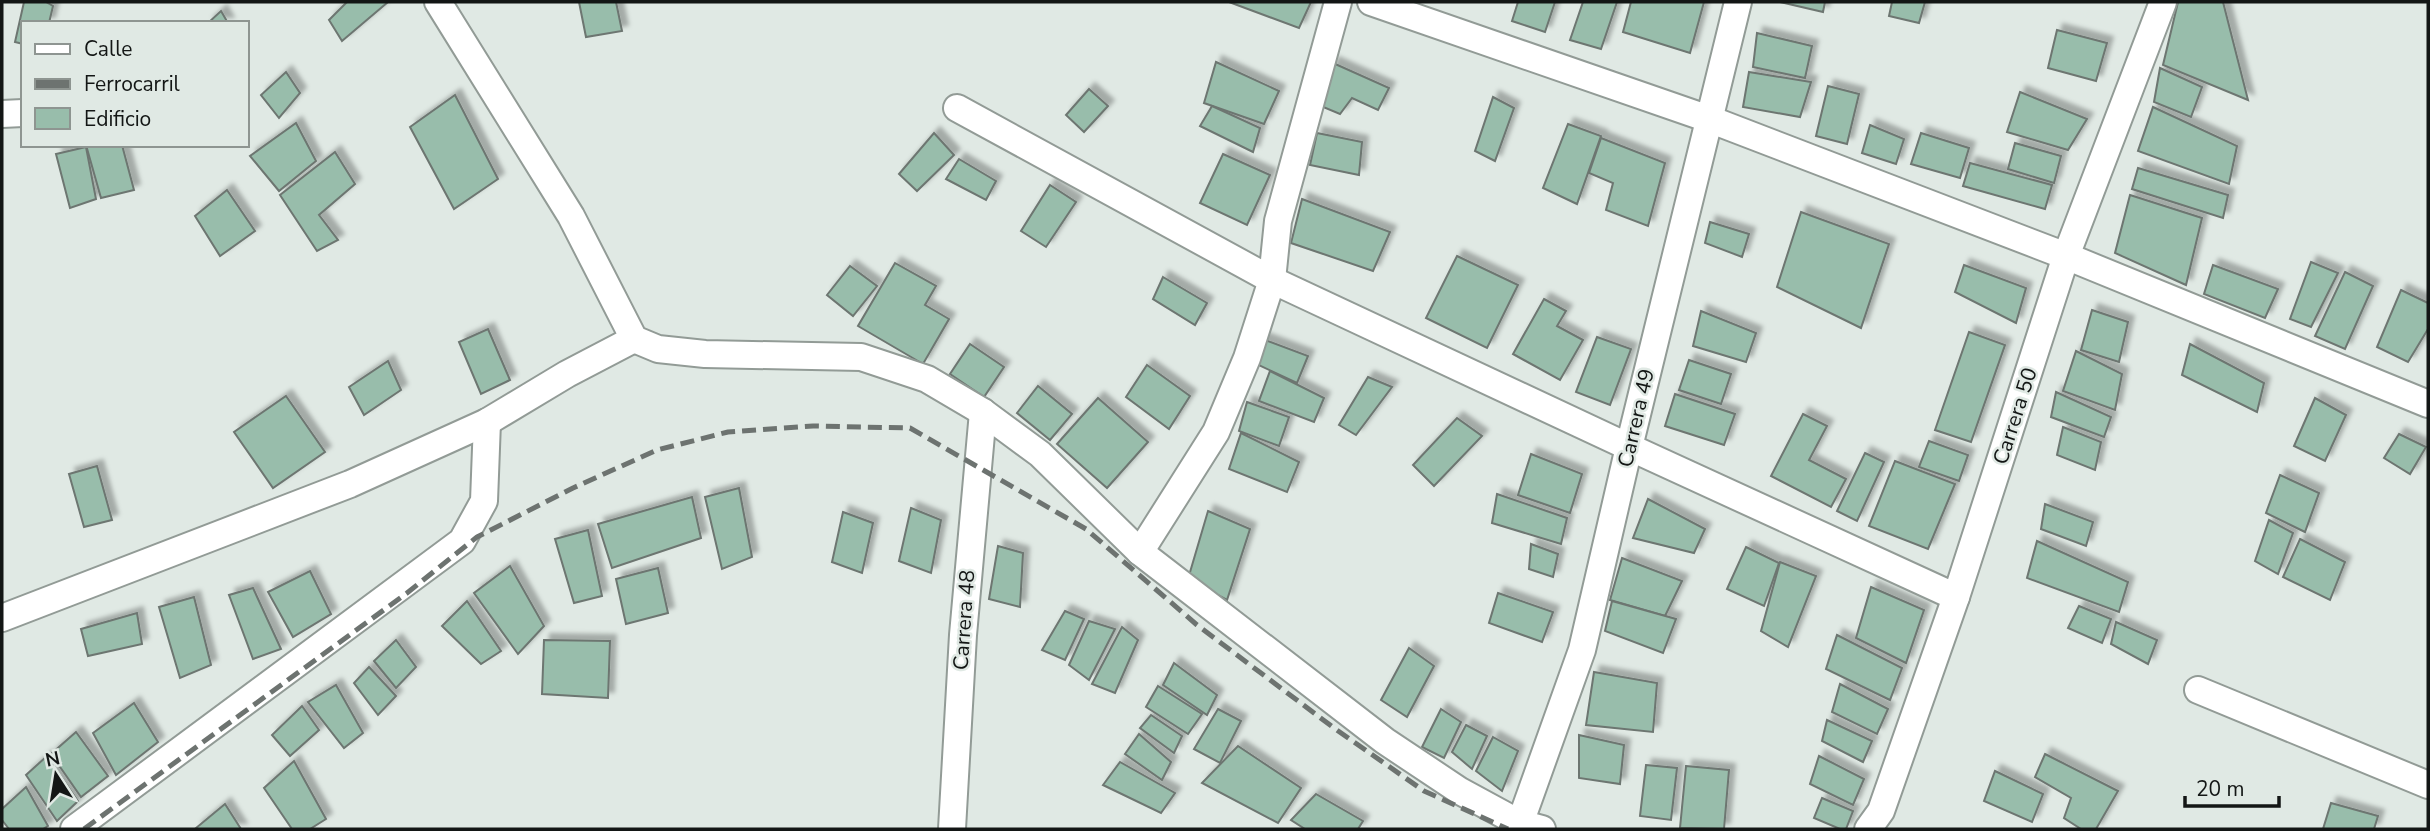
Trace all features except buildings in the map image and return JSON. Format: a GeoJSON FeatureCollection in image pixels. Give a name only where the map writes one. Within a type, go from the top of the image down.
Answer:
{"type":"FeatureCollection","features":[{"type":"Feature","properties":{"kind":"street"},"geometry":{"type":"LineString","coordinates":[[438,2],[571,216],[634,339],[658,349],[705,354],[861,358],[927,379],[983,412],[1040,454],[1140,552],[1385,741],[1460,791],[1526,827]]}},
{"type":"Feature","properties":{"kind":"street"},"geometry":{"type":"LineString","coordinates":[[1140,552],[1216,432],[1247,358],[1272,280],[1278,221],[1338,2]]}},
{"type":"Feature","properties":{"kind":"street"},"geometry":{"type":"LineString","coordinates":[[1371,2],[1709,119],[2066,256],[2428,404]]}},
{"type":"Feature","properties":{"kind":"street","name":"Carrera 49"},"geometry":{"type":"LineString","coordinates":[[1526,827],[1582,650],[1738,2]]}},
{"type":"Feature","properties":{"kind":"street","name":"Carrera 50"},"geometry":{"type":"LineString","coordinates":[[1868,829],[1881,811],[1956,597],[2066,256],[2163,2]]}},
{"type":"Feature","properties":{"kind":"street"},"geometry":{"type":"LineString","coordinates":[[957,108],[1272,280],[1956,597]]}},
{"type":"Feature","properties":{"kind":"street"},"geometry":{"type":"LineString","coordinates":[[2,114],[21,113]]}},
{"type":"Feature","properties":{"kind":"street"},"geometry":{"type":"LineString","coordinates":[[2,618],[350,484],[487,422],[634,339]]}},
{"type":"Feature","properties":{"kind":"street","name":"Carrera 48"},"geometry":{"type":"LineString","coordinates":[[952,829],[963,635],[983,412]]}},
{"type":"Feature","properties":{"kind":"street"},"geometry":{"type":"LineString","coordinates":[[74,829],[462,541],[484,501],[487,422]]}},
{"type":"Feature","properties":{"kind":"street"},"geometry":{"type":"LineString","coordinates":[[2198,690],[2428,785]]}},
{"type":"Feature","properties":{"kind":"railway"},"geometry":{"type":"LineString","coordinates":[[84,829],[407,593],[477,537],[573,488],[657,450],[728,432],[813,426],[910,428],[1086,529],[1197,625],[1334,728],[1424,791],[1508,829]]}}]}
